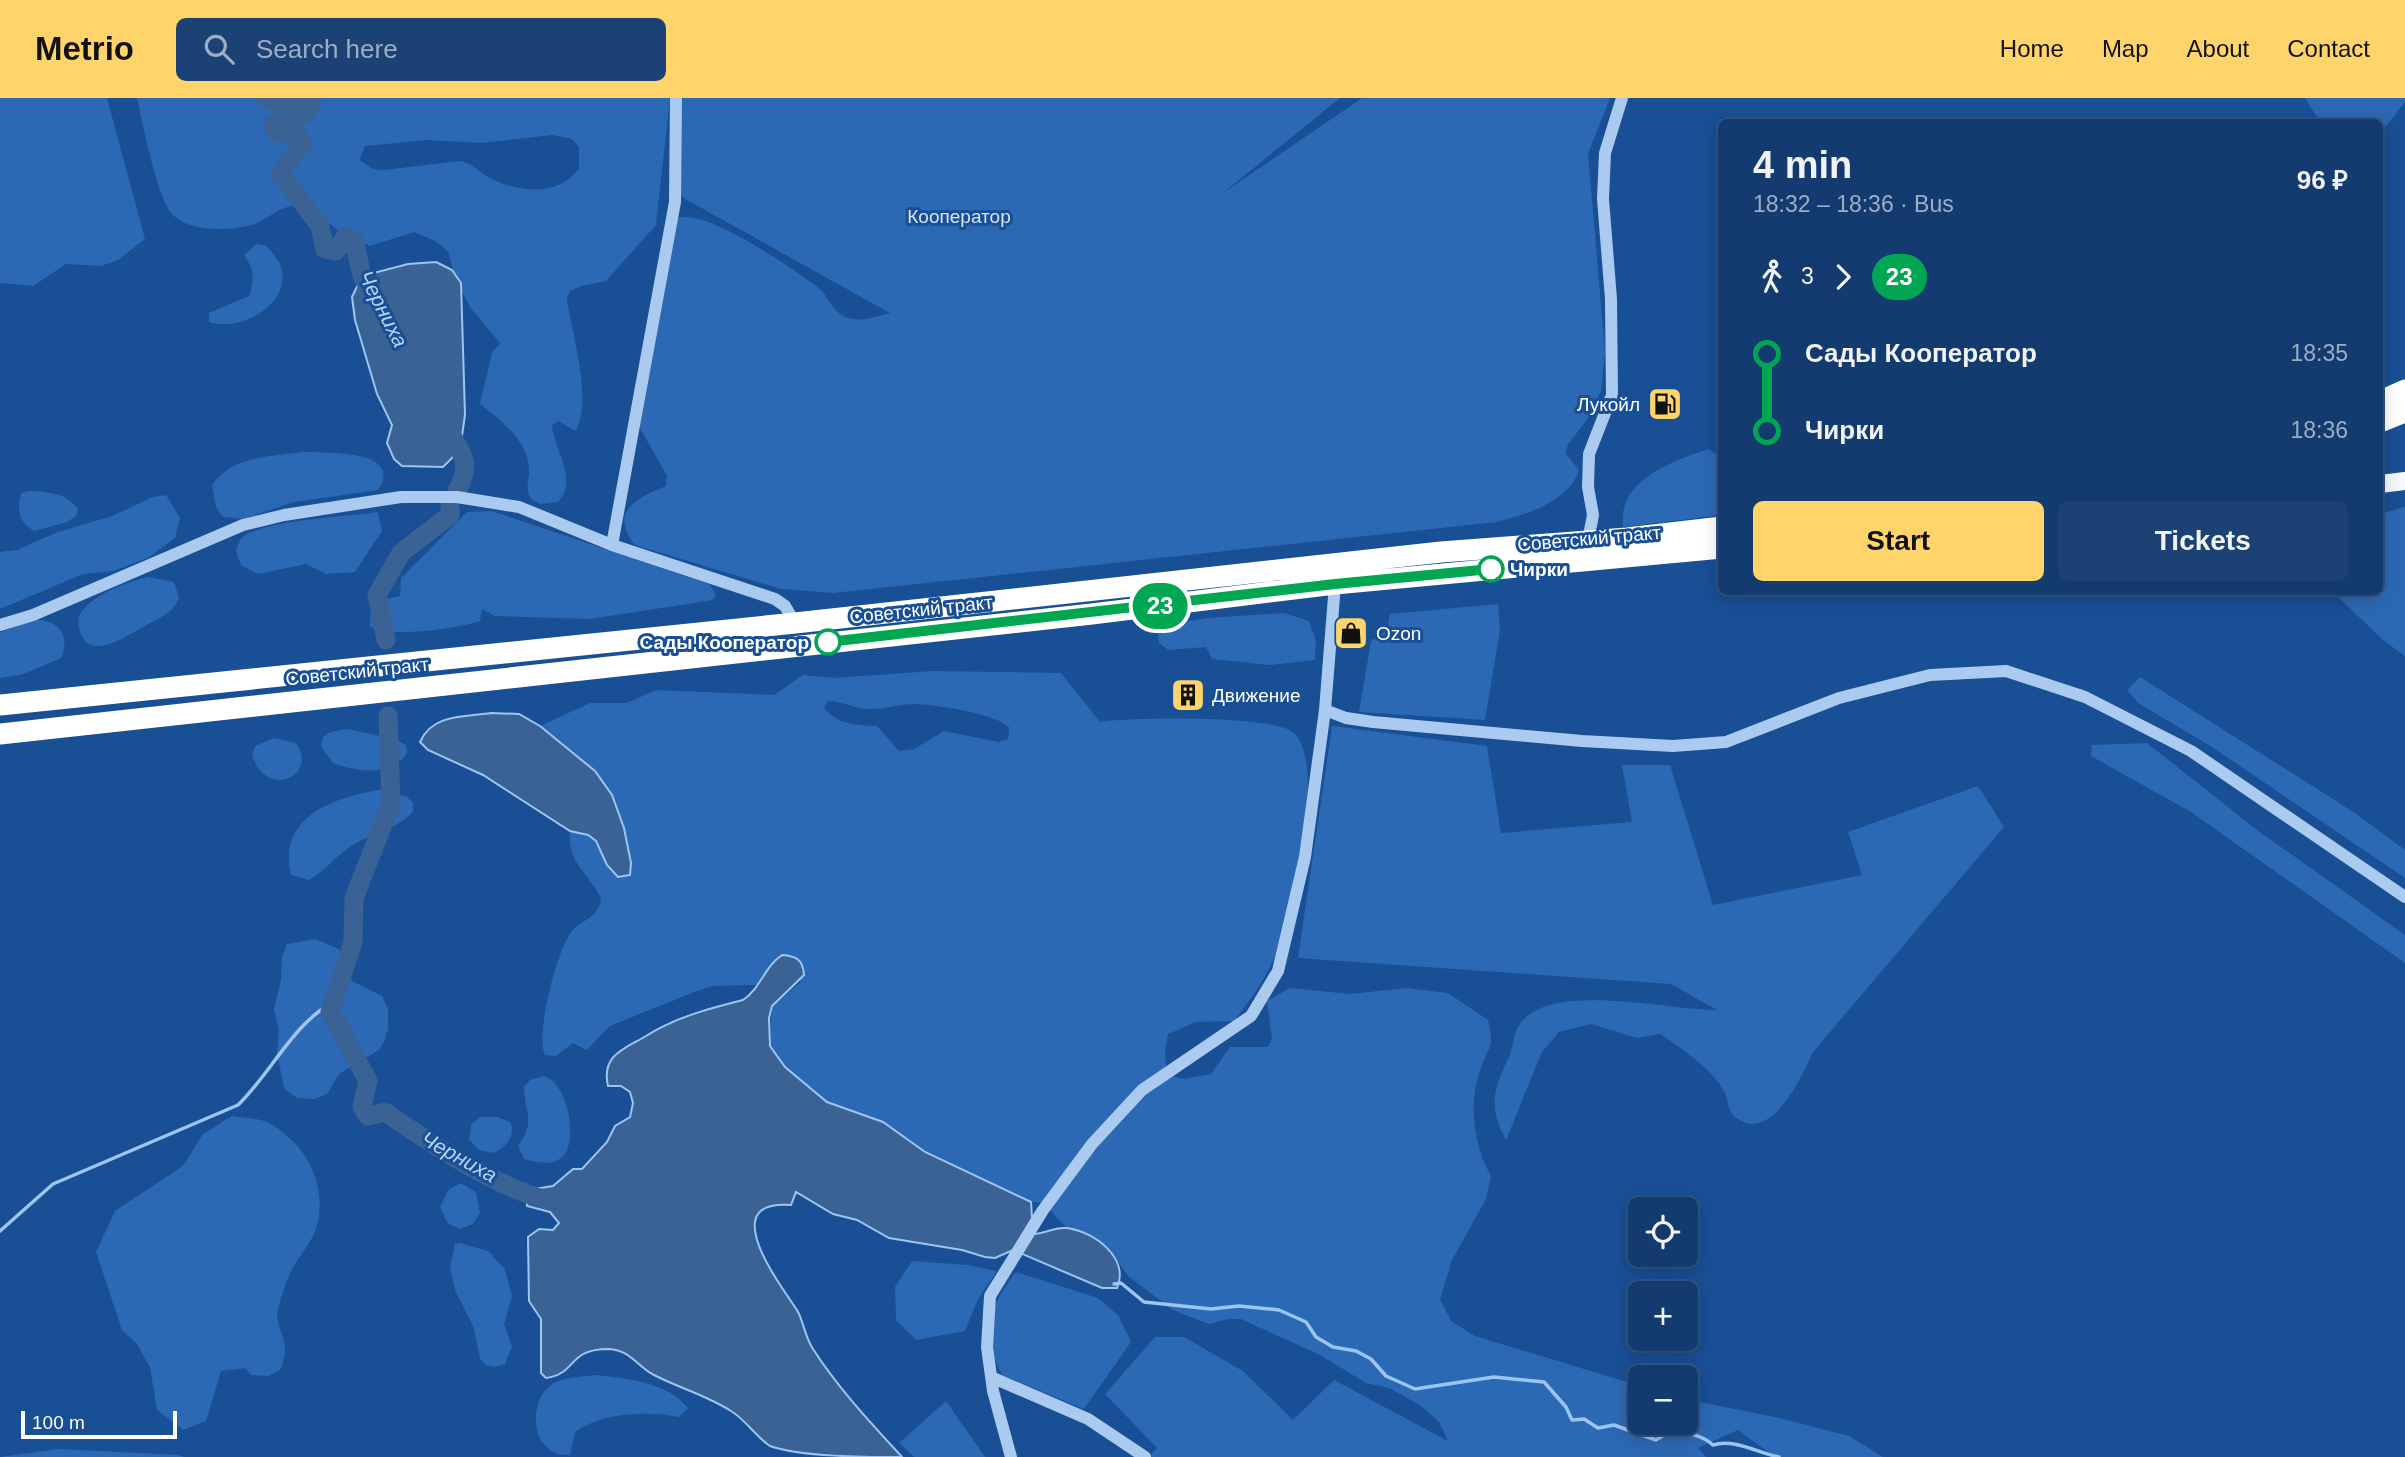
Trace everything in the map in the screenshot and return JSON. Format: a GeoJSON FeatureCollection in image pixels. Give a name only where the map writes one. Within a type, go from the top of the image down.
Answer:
{"type":"FeatureCollection","features":[{"type":"Feature","properties":{"kind":"highway"},"geometry":{"type":"LineString","coordinates":[[2383,400],[2405,390]]}},
{"type":"Feature","properties":{"kind":"highway"},"geometry":{"type":"LineString","coordinates":[[2383,421],[2405,412]]}},
{"type":"Feature","properties":{"kind":"highway","name":"Советский тракт"},"geometry":{"type":"LineString","coordinates":[[0,705],[795,623],[1441,552],[1718,527]]}},
{"type":"Feature","properties":{"kind":"highway","name":"Советский тракт"},"geometry":{"type":"LineString","coordinates":[[0,734],[1092,614],[1335,584],[1718,548]]}},
{"type":"Feature","properties":{"kind":"main road"},"geometry":{"type":"LineString","coordinates":[[2383,484],[2405,481]]}},
{"type":"Feature","properties":{"kind":"street"},"geometry":{"type":"LineString","coordinates":[[612,545],[674,202],[676,98]]}},
{"type":"Feature","properties":{"kind":"street"},"geometry":{"type":"LineString","coordinates":[[1588,541],[1592,514],[1588,487],[1589,454],[1612,395],[1611,299],[1603,198],[1605,153],[1622,98]]}},
{"type":"Feature","properties":{"kind":"street"},"geometry":{"type":"LineString","coordinates":[[0,625],[33,615],[243,525],[284,515],[401,498],[457,497],[519,507],[612,545],[775,598],[785,606],[795,623]]}},
{"type":"Feature","properties":{"kind":"street"},"geometry":{"type":"LineString","coordinates":[[1011,1457],[991,1377],[986,1322],[990,1296],[1014,1254],[1092,1144],[1142,1090],[1251,1016],[1278,971],[1305,858],[1325,710],[1335,584]]}},
{"type":"Feature","properties":{"kind":"street"},"geometry":{"type":"LineString","coordinates":[[1325,710],[1346,718],[1373,722],[1569,740],[1673,746],[1726,742],[1839,698],[1930,675],[2006,671],[2085,697],[2191,751],[2405,897]]}},
{"type":"Feature","properties":{"kind":"street"},"geometry":{"type":"LineString","coordinates":[[991,1377],[1088,1419],[1145,1457]]}},
{"type":"Feature","properties":{"kind":"green space"},"geometry":{"type":"Polygon","coordinates":[[[0,98],[107,98],[145,239],[118,260],[101,266],[66,264],[33,286],[0,283],[0,98]]]}},
{"type":"Feature","properties":{"kind":"green space"},"geometry":{"type":"Polygon","coordinates":[[[137,98],[670,98],[656,225],[606,281],[581,286],[570,291],[567,298],[580,366],[582,403],[575,431],[559,421],[552,425],[566,475],[564,493],[558,502],[540,504],[531,499],[528,487],[529,467],[523,447],[511,431],[480,404],[492,353],[500,343],[470,307],[456,280],[448,251],[435,241],[414,232],[370,246],[341,232],[312,209],[301,206],[287,207],[252,225],[233,228],[211,229],[181,221],[168,208],[162,195],[151,161],[137,98]],[[553,135],[482,143],[427,140],[365,146],[359,160],[373,169],[384,170],[460,161],[500,182],[536,190],[560,184],[579,169],[579,147],[572,139],[553,135]]]}},
{"type":"Feature","properties":{"kind":"green space","name":"Кооператор"},"geometry":{"type":"Polygon","coordinates":[[[679,98],[1340,98],[1223,193],[1362,98],[1610,98],[1588,154],[1605,351],[1601,391],[1589,417],[1567,446],[1566,454],[1579,470],[1566,490],[1546,505],[1497,522],[833,593],[781,589],[635,545],[624,523],[629,507],[666,486],[667,476],[640,428],[637,407],[677,219],[689,217],[706,221],[749,242],[819,288],[843,316],[864,319],[890,313],[680,196],[679,98]]]}},
{"type":"Feature","properties":{"kind":"green space"},"geometry":{"type":"Polygon","coordinates":[[[2305,98],[2405,98],[2405,102],[2383,130],[2383,119],[2318,119],[2305,98]]]}},
{"type":"Feature","properties":{"kind":"green space"},"geometry":{"type":"Polygon","coordinates":[[[257,244],[266,246],[280,264],[283,278],[280,291],[262,312],[249,319],[236,323],[209,322],[209,313],[249,296],[252,275],[244,255],[257,244]]]}},
{"type":"Feature","properties":{"kind":"green space"},"geometry":{"type":"Polygon","coordinates":[[[1709,449],[1718,456],[1718,515],[1623,527],[1623,511],[1638,485],[1650,475],[1709,449]]]}},
{"type":"Feature","properties":{"kind":"green space"},"geometry":{"type":"Polygon","coordinates":[[[303,452],[343,454],[372,460],[381,467],[384,477],[378,490],[294,502],[243,519],[223,517],[216,507],[212,485],[220,475],[253,459],[303,452]]]}},
{"type":"Feature","properties":{"kind":"green space"},"geometry":{"type":"Polygon","coordinates":[[[29,491],[56,494],[68,499],[78,509],[76,516],[67,522],[34,531],[22,519],[19,510],[21,493],[29,491]]]}},
{"type":"Feature","properties":{"kind":"green space"},"geometry":{"type":"Polygon","coordinates":[[[166,495],[180,518],[175,538],[148,558],[113,571],[83,574],[0,609],[0,552],[17,550],[55,533],[112,516],[153,497],[166,495]]]}},
{"type":"Feature","properties":{"kind":"green space"},"geometry":{"type":"Polygon","coordinates":[[[2405,507],[2405,656],[2383,640],[2336,595],[2383,595],[2383,513],[2405,507]]]}},
{"type":"Feature","properties":{"kind":"green space"},"geometry":{"type":"Polygon","coordinates":[[[492,511],[709,584],[716,595],[713,600],[590,619],[495,616],[482,609],[480,621],[457,627],[391,632],[370,626],[371,608],[375,602],[400,596],[401,578],[467,512],[492,511]]]}},
{"type":"Feature","properties":{"kind":"green space"},"geometry":{"type":"Polygon","coordinates":[[[378,512],[382,531],[355,572],[326,574],[306,564],[258,574],[241,565],[236,551],[243,537],[270,526],[378,512]]]}},
{"type":"Feature","properties":{"kind":"green space"},"geometry":{"type":"Polygon","coordinates":[[[148,577],[174,582],[179,598],[169,612],[108,644],[91,645],[85,640],[78,621],[80,613],[88,605],[112,589],[148,577]]]}},
{"type":"Feature","properties":{"kind":"green space"},"geometry":{"type":"Polygon","coordinates":[[[1498,604],[1500,630],[1485,720],[1359,712],[1371,641],[1387,630],[1390,614],[1498,604]]]}},
{"type":"Feature","properties":{"kind":"green space"},"geometry":{"type":"Polygon","coordinates":[[[1284,613],[1309,621],[1316,641],[1315,660],[1269,665],[1212,659],[1206,647],[1168,650],[1159,643],[1157,626],[1207,618],[1284,613]]]}},
{"type":"Feature","properties":{"kind":"green space"},"geometry":{"type":"Polygon","coordinates":[[[35,619],[51,623],[61,631],[65,642],[61,658],[21,675],[0,678],[0,632],[35,619]]]}},
{"type":"Feature","properties":{"kind":"green space"},"geometry":{"type":"Polygon","coordinates":[[[933,671],[1061,673],[1100,722],[1140,719],[1232,720],[1282,727],[1294,733],[1303,750],[1307,775],[1307,805],[1298,871],[1278,949],[1253,996],[1234,1021],[1196,1022],[1168,1034],[1165,1054],[1167,1075],[1184,1079],[1211,1074],[1230,1047],[1268,1047],[1272,1039],[1267,1001],[1290,988],[1350,994],[1407,988],[1448,993],[1488,1020],[1491,1037],[1476,1084],[1474,1111],[1480,1152],[1491,1176],[1486,1199],[1452,1260],[1440,1299],[1451,1321],[1475,1336],[1628,1382],[1628,1435],[1698,1435],[1698,1402],[1849,1436],[1883,1457],[1775,1457],[1738,1430],[1698,1448],[1706,1457],[1148,1457],[1157,1448],[1105,1394],[1155,1337],[1184,1337],[1243,1371],[1293,1420],[1334,1380],[1448,1441],[1439,1422],[1420,1405],[1389,1388],[1366,1383],[1320,1355],[1241,1319],[1209,1324],[1173,1310],[1128,1276],[1110,1250],[1083,1233],[1067,1228],[1043,1203],[1031,1202],[925,1152],[883,1122],[827,1102],[814,1094],[775,1057],[770,1046],[772,1006],[801,982],[771,964],[757,985],[712,986],[610,1026],[587,1050],[573,1043],[556,1056],[545,1055],[545,1014],[558,961],[572,931],[596,912],[601,898],[575,859],[570,831],[594,841],[607,865],[631,863],[624,828],[595,771],[540,726],[590,703],[627,703],[656,690],[774,695],[803,675],[834,678],[933,671]],[[828,701],[824,708],[836,718],[848,723],[877,726],[899,751],[914,749],[944,731],[999,742],[1008,739],[1009,727],[991,718],[964,711],[914,704],[866,709],[834,701],[828,701]]]}},
{"type":"Feature","properties":{"kind":"green space"},"geometry":{"type":"Polygon","coordinates":[[[2140,677],[2355,813],[2405,850],[2405,878],[2212,747],[2138,703],[2127,690],[2140,677]]]}},
{"type":"Feature","properties":{"kind":"green space"},"geometry":{"type":"Polygon","coordinates":[[[1332,726],[1487,746],[1501,833],[1632,822],[1622,765],[1670,765],[1713,905],[1862,875],[1848,832],[1978,786],[2004,827],[1813,1052],[1785,1102],[1763,1121],[1751,1124],[1734,1116],[1724,1091],[1711,1074],[1660,1034],[1637,1038],[1591,1024],[1559,1032],[1542,1052],[1506,1140],[1495,1109],[1496,1091],[1517,1028],[1535,1011],[1557,1003],[1584,1000],[1717,1010],[1671,984],[1298,958],[1332,726]]]}},
{"type":"Feature","properties":{"kind":"green space"},"geometry":{"type":"Polygon","coordinates":[[[347,729],[395,739],[406,745],[407,754],[391,766],[372,771],[333,763],[321,746],[323,737],[330,732],[347,729]]]}},
{"type":"Feature","properties":{"kind":"green space"},"geometry":{"type":"Polygon","coordinates":[[[274,738],[296,743],[301,755],[301,765],[296,773],[288,778],[279,780],[268,777],[259,769],[252,755],[255,746],[274,738]]]}},
{"type":"Feature","properties":{"kind":"green space"},"geometry":{"type":"Polygon","coordinates":[[[2147,743],[2257,830],[2405,935],[2405,963],[2191,812],[2091,756],[2092,745],[2147,743]]]}},
{"type":"Feature","properties":{"kind":"green space"},"geometry":{"type":"Polygon","coordinates":[[[380,790],[407,797],[413,803],[413,812],[399,823],[351,846],[309,880],[291,875],[289,855],[293,838],[301,824],[328,804],[380,790]]]}},
{"type":"Feature","properties":{"kind":"green space"},"geometry":{"type":"Polygon","coordinates":[[[315,939],[339,949],[352,981],[382,996],[388,1009],[388,1029],[379,1050],[339,1074],[327,1094],[315,1099],[297,1098],[284,1088],[277,1053],[279,1031],[274,1009],[281,980],[282,957],[287,944],[315,939]]]}},
{"type":"Feature","properties":{"kind":"green space"},"geometry":{"type":"Polygon","coordinates":[[[543,1076],[552,1080],[565,1100],[570,1127],[567,1151],[561,1158],[548,1163],[524,1159],[518,1146],[528,1124],[524,1087],[530,1080],[543,1076]]]}},
{"type":"Feature","properties":{"kind":"green space"},"geometry":{"type":"Polygon","coordinates":[[[232,1116],[269,1123],[293,1141],[316,1178],[320,1207],[318,1222],[290,1274],[278,1309],[278,1323],[285,1350],[280,1370],[268,1376],[251,1375],[245,1368],[221,1371],[206,1421],[183,1430],[157,1410],[150,1367],[137,1344],[122,1330],[96,1252],[115,1211],[183,1166],[203,1134],[232,1116]]]}},
{"type":"Feature","properties":{"kind":"green space"},"geometry":{"type":"Polygon","coordinates":[[[480,1117],[498,1117],[511,1123],[509,1141],[494,1153],[479,1150],[469,1140],[471,1125],[480,1117]]]}},
{"type":"Feature","properties":{"kind":"green space"},"geometry":{"type":"Polygon","coordinates":[[[461,1183],[476,1192],[480,1213],[473,1224],[460,1229],[448,1224],[440,1207],[449,1189],[461,1183]]]}},
{"type":"Feature","properties":{"kind":"green space"},"geometry":{"type":"Polygon","coordinates":[[[455,1244],[488,1251],[505,1269],[512,1296],[504,1324],[512,1347],[505,1364],[495,1367],[486,1365],[480,1359],[474,1328],[455,1290],[450,1267],[455,1244]]]}},
{"type":"Feature","properties":{"kind":"green space"},"geometry":{"type":"Polygon","coordinates":[[[912,1261],[967,1265],[997,1271],[978,1299],[965,1331],[916,1340],[896,1320],[895,1287],[912,1261]]]}},
{"type":"Feature","properties":{"kind":"green space"},"geometry":{"type":"Polygon","coordinates":[[[1016,1272],[1098,1298],[1118,1315],[1131,1342],[1084,1409],[1002,1375],[991,1346],[990,1321],[999,1298],[1016,1272]]]}},
{"type":"Feature","properties":{"kind":"green space"},"geometry":{"type":"Polygon","coordinates":[[[594,1375],[658,1387],[679,1399],[688,1408],[679,1417],[639,1414],[599,1420],[575,1432],[570,1455],[557,1453],[547,1447],[540,1438],[536,1427],[538,1403],[543,1393],[555,1382],[594,1375]]]}},
{"type":"Feature","properties":{"kind":"green space"},"geometry":{"type":"Polygon","coordinates":[[[946,1401],[985,1457],[914,1457],[899,1443],[946,1401]]]}},
{"type":"Feature","properties":{"kind":"green space"},"geometry":{"type":"Polygon","coordinates":[[[59,1449],[177,1455],[185,1457],[0,1457],[59,1449]]]}},
{"type":"Feature","properties":{"kind":"water"},"geometry":{"type":"Polygon","coordinates":[[[436,262],[452,270],[461,283],[465,415],[460,450],[443,467],[402,466],[394,459],[387,443],[392,425],[377,394],[355,320],[352,297],[362,276],[408,264],[436,262]]]}},
{"type":"Feature","properties":{"kind":"water"},"geometry":{"type":"Polygon","coordinates":[[[491,713],[519,714],[540,726],[595,771],[612,795],[624,828],[631,863],[630,875],[618,877],[607,865],[596,841],[588,835],[570,831],[483,775],[428,750],[420,742],[432,726],[450,718],[491,713]]]}},
{"type":"Feature","properties":{"kind":"water"},"geometry":{"type":"Polygon","coordinates":[[[782,955],[798,960],[804,975],[772,1006],[769,1018],[770,1046],[785,1067],[827,1102],[883,1122],[925,1152],[1031,1202],[1033,1234],[1066,1228],[1088,1234],[1107,1248],[1118,1266],[1120,1277],[1117,1288],[1102,1288],[1013,1250],[995,1258],[889,1238],[857,1220],[833,1214],[796,1192],[791,1205],[769,1207],[757,1215],[755,1228],[759,1245],[767,1263],[797,1310],[813,1349],[844,1391],[902,1457],[816,1454],[770,1446],[731,1411],[648,1372],[623,1352],[616,1350],[586,1353],[556,1375],[546,1378],[541,1373],[541,1319],[529,1301],[528,1237],[539,1229],[553,1230],[559,1223],[550,1212],[527,1206],[527,1195],[534,1189],[553,1186],[573,1169],[582,1169],[607,1142],[615,1126],[630,1117],[633,1103],[630,1092],[621,1086],[608,1086],[608,1067],[616,1054],[669,1024],[705,1010],[743,1000],[782,955]]]}},
{"type":"Feature","properties":{"kind":"waterway","name":"Черниха"},"geometry":{"type":"LineString","coordinates":[[266,98],[276,103],[311,102],[302,116],[274,123],[275,132],[298,136],[302,144],[280,173],[320,226],[325,249],[336,251],[346,236],[354,240],[362,276],[375,299]]}},
{"type":"Feature","properties":{"kind":"waterway","name":"Черниха"},"geometry":{"type":"LineString","coordinates":[[448,429],[464,459],[464,473],[457,491]]}},
{"type":"Feature","properties":{"kind":"waterway","name":"Черниха"},"geometry":{"type":"LineString","coordinates":[[386,640],[377,595],[401,553],[450,515],[450,507]]}},
{"type":"Feature","properties":{"kind":"waterway","name":"Черниха"},"geometry":{"type":"LineString","coordinates":[[388,716],[391,804],[354,898],[353,942],[330,1011],[368,1081],[362,1107],[368,1116],[385,1112],[485,1175],[550,1201]]}},
{"type":"Feature","properties":{"kind":"waterway"},"geometry":{"type":"LineString","coordinates":[[0,1231],[53,1184],[238,1105],[294,1036],[319,1011],[333,1002]]}},
{"type":"Feature","properties":{"kind":"waterway"},"geometry":{"type":"LineString","coordinates":[[1114,1284],[1121,1283],[1144,1302],[1211,1309],[1239,1306],[1279,1310],[1306,1322],[1316,1337],[1333,1347],[1356,1351],[1371,1359],[1386,1376],[1415,1389],[1494,1377],[1544,1382],[1566,1407],[1572,1420],[1584,1419],[1598,1428],[1614,1425],[1656,1440],[1670,1431],[1687,1433],[1703,1438],[1713,1445],[1729,1443],[1779,1457]]}},
{"type":"Feature","properties":{"kind":"bus line","name":"23"},"geometry":{"type":"LineString","coordinates":[[828,642],[1092,614],[1335,584],[1491,569]]}},
{"type":"Feature","properties":{"kind":"place","name":"Лукойл"},"geometry":{"type":"Point","coordinates":[1665,404]}},
{"type":"Feature","properties":{"kind":"place","name":"Чирки"},"geometry":{"type":"Point","coordinates":[1491,569]}},
{"type":"Feature","properties":{"kind":"place","name":"Ozon"},"geometry":{"type":"Point","coordinates":[1351,633]}},
{"type":"Feature","properties":{"kind":"place","name":"Сады Кооператор"},"geometry":{"type":"Point","coordinates":[828,642]}},
{"type":"Feature","properties":{"kind":"place","name":"Движение"},"geometry":{"type":"Point","coordinates":[1188,695]}}]}
